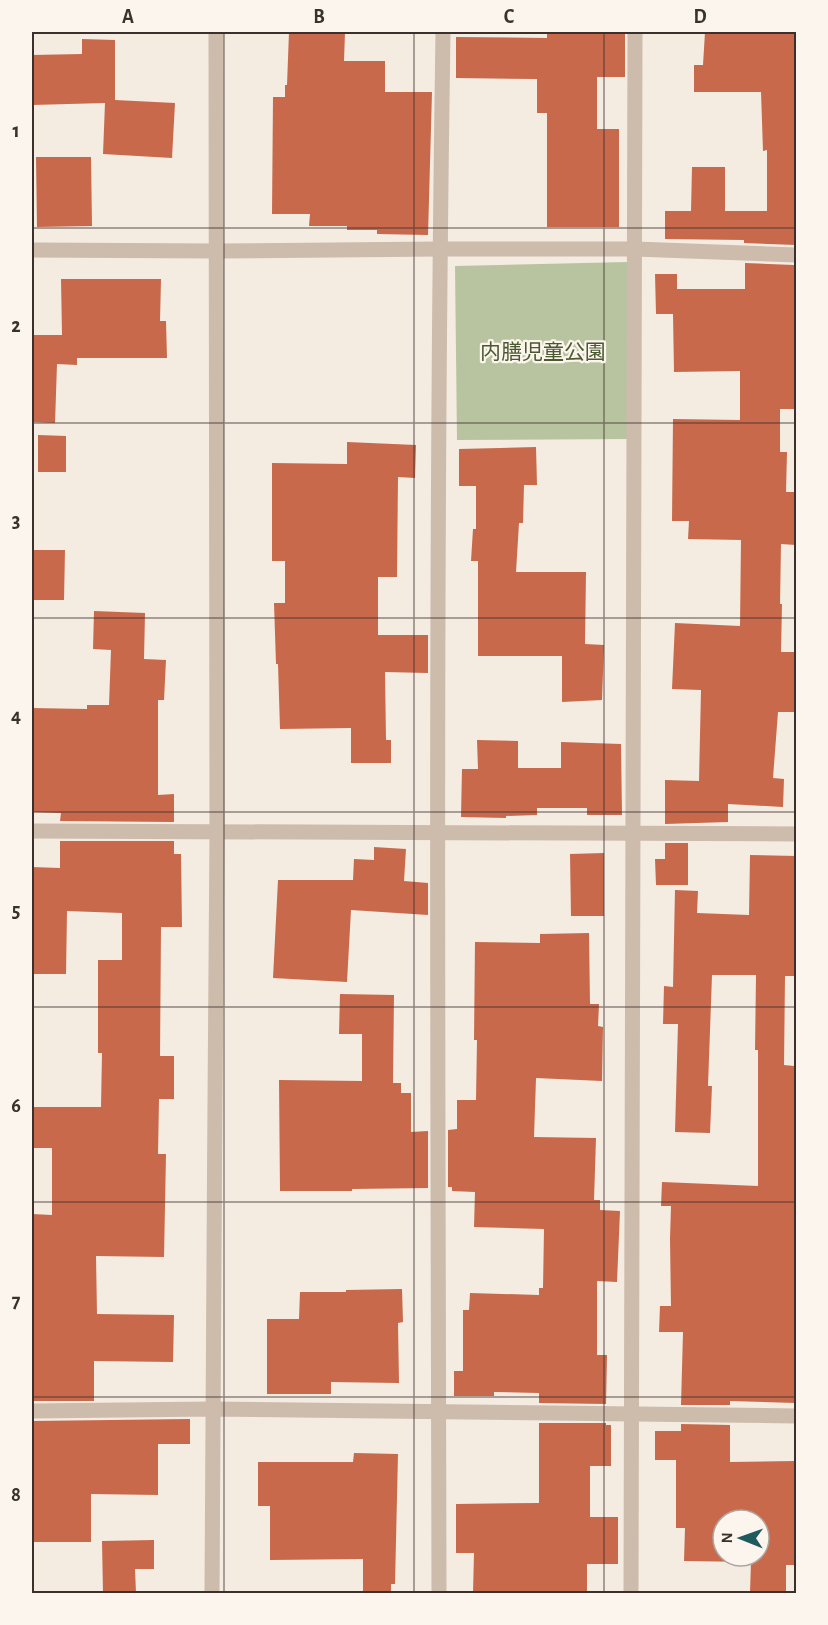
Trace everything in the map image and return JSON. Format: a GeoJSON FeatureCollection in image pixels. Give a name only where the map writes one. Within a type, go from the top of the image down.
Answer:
{"type":"FeatureCollection","features":[{"type":"Feature","properties":{"kind":"street"},"geometry":{"type":"LineString","coordinates":[[212,1593],[217,831],[216,32]]}},
{"type":"Feature","properties":{"kind":"street"},"geometry":{"type":"LineString","coordinates":[[439,1593],[437,833],[443,32]]}},
{"type":"Feature","properties":{"kind":"street"},"geometry":{"type":"LineString","coordinates":[[632,1593],[635,32]]}},
{"type":"Feature","properties":{"kind":"street"},"geometry":{"type":"LineString","coordinates":[[32,250],[635,249],[796,255]]}},
{"type":"Feature","properties":{"kind":"street"},"geometry":{"type":"LineString","coordinates":[[32,831],[796,834]]}},
{"type":"Feature","properties":{"kind":"street"},"geometry":{"type":"LineString","coordinates":[[32,1411],[439,1410],[796,1416]]}},
{"type":"Feature","properties":{"kind":"green space","name":"内膳児童公園"},"geometry":{"type":"Polygon","coordinates":[[[627,262],[631,439],[457,440],[455,266],[627,262]]]}},
{"type":"Feature","properties":{"kind":"building"},"geometry":{"type":"Polygon","coordinates":[[[289,32],[345,32],[344,61],[385,61],[385,92],[432,92],[428,235],[377,234],[377,230],[347,230],[347,226],[309,226],[310,214],[272,214],[273,97],[285,97],[289,32]]]}},
{"type":"Feature","properties":{"kind":"building"},"geometry":{"type":"Polygon","coordinates":[[[547,32],[625,32],[625,77],[597,77],[597,129],[619,129],[619,227],[547,227],[547,113],[537,113],[537,79],[456,78],[456,37],[547,38],[547,32]]]}},
{"type":"Feature","properties":{"kind":"building"},"geometry":{"type":"Polygon","coordinates":[[[705,32],[796,32],[796,245],[744,243],[744,240],[665,239],[665,211],[691,211],[692,167],[725,167],[725,211],[767,211],[767,150],[763,151],[761,92],[694,92],[694,65],[703,65],[705,32]]]}},
{"type":"Feature","properties":{"kind":"building"},"geometry":{"type":"Polygon","coordinates":[[[82,39],[115,40],[115,100],[175,103],[172,158],[103,154],[105,103],[32,105],[32,55],[82,54],[82,39]]]}},
{"type":"Feature","properties":{"kind":"building"},"geometry":{"type":"Polygon","coordinates":[[[36,157],[91,157],[92,226],[37,227],[36,157]]]}},
{"type":"Feature","properties":{"kind":"building"},"geometry":{"type":"Polygon","coordinates":[[[745,263],[794,265],[796,409],[780,409],[780,452],[787,452],[786,492],[796,492],[796,545],[781,544],[781,652],[796,652],[796,712],[778,712],[773,778],[784,779],[783,807],[728,804],[728,822],[665,824],[665,780],[699,781],[701,690],[672,689],[675,623],[740,626],[741,540],[688,539],[689,521],[672,521],[673,419],[740,420],[740,371],[674,372],[673,314],[656,314],[655,274],[677,274],[677,289],[745,289],[745,263]]]}},
{"type":"Feature","properties":{"kind":"building"},"geometry":{"type":"Polygon","coordinates":[[[61,279],[161,279],[160,321],[166,321],[167,358],[77,358],[77,365],[57,364],[55,423],[32,422],[32,335],[62,335],[61,279]]]}},
{"type":"Feature","properties":{"kind":"building"},"geometry":{"type":"Polygon","coordinates":[[[38,435],[66,436],[66,472],[38,472],[38,435]]]}},
{"type":"Feature","properties":{"kind":"building"},"geometry":{"type":"Polygon","coordinates":[[[347,442],[416,445],[415,478],[398,477],[397,577],[378,577],[378,635],[428,635],[428,673],[385,672],[386,740],[391,740],[391,763],[351,763],[351,728],[280,729],[274,603],[285,603],[285,561],[272,561],[272,463],[347,464],[347,442]]]}},
{"type":"Feature","properties":{"kind":"building"},"geometry":{"type":"Polygon","coordinates":[[[536,447],[537,485],[524,485],[523,523],[519,523],[516,572],[586,572],[585,644],[604,645],[602,700],[562,702],[562,656],[478,656],[478,561],[471,561],[473,529],[476,529],[476,486],[459,486],[459,449],[536,447]]]}},
{"type":"Feature","properties":{"kind":"building"},"geometry":{"type":"Polygon","coordinates":[[[32,550],[65,550],[64,600],[32,600],[32,550]]]}},
{"type":"Feature","properties":{"kind":"building"},"geometry":{"type":"Polygon","coordinates":[[[94,611],[145,613],[144,659],[166,660],[164,700],[158,700],[158,795],[174,794],[174,822],[60,821],[61,813],[32,812],[32,708],[87,709],[87,705],[109,705],[111,650],[93,649],[94,611]]]}},
{"type":"Feature","properties":{"kind":"building"},"geometry":{"type":"Polygon","coordinates":[[[477,740],[518,741],[518,768],[561,768],[561,742],[621,744],[622,815],[587,815],[587,808],[537,808],[537,815],[506,816],[506,818],[461,817],[462,769],[478,769],[477,740]]]}},
{"type":"Feature","properties":{"kind":"building"},"geometry":{"type":"Polygon","coordinates":[[[60,841],[174,841],[174,854],[181,854],[182,927],[161,927],[160,1056],[174,1056],[174,1099],[159,1099],[158,1154],[166,1154],[164,1257],[96,1256],[97,1314],[174,1315],[173,1362],[94,1361],[94,1401],[32,1401],[32,1214],[52,1215],[52,1148],[32,1148],[32,1107],[101,1107],[102,1053],[98,1053],[98,960],[122,960],[122,913],[67,911],[66,974],[32,974],[32,867],[60,868],[60,841]]]}},
{"type":"Feature","properties":{"kind":"building"},"geometry":{"type":"Polygon","coordinates":[[[665,843],[688,843],[688,885],[656,885],[655,859],[665,859],[665,843]]]}},
{"type":"Feature","properties":{"kind":"building"},"geometry":{"type":"Polygon","coordinates":[[[374,847],[406,849],[404,881],[428,883],[428,915],[351,910],[347,982],[273,978],[278,880],[353,880],[354,859],[374,860],[374,847]]]}},
{"type":"Feature","properties":{"kind":"building"},"geometry":{"type":"Polygon","coordinates":[[[604,853],[604,916],[571,916],[570,854],[604,853]]]}},
{"type":"Feature","properties":{"kind":"building"},"geometry":{"type":"Polygon","coordinates":[[[750,855],[796,856],[796,976],[785,976],[784,1065],[794,1066],[796,1403],[730,1401],[730,1405],[681,1405],[683,1332],[659,1332],[660,1306],[671,1306],[671,1206],[661,1206],[662,1182],[758,1186],[758,1050],[755,1050],[756,975],[712,975],[708,1086],[712,1086],[710,1133],[675,1132],[678,1024],[663,1024],[664,986],[673,987],[675,890],[698,891],[697,913],[749,915],[750,855]]]}},
{"type":"Feature","properties":{"kind":"building"},"geometry":{"type":"Polygon","coordinates":[[[589,933],[590,1004],[599,1004],[598,1026],[603,1027],[602,1081],[536,1078],[534,1137],[596,1138],[594,1200],[600,1200],[600,1210],[620,1211],[617,1282],[597,1281],[597,1355],[607,1355],[606,1404],[539,1403],[539,1393],[494,1392],[494,1396],[454,1396],[454,1371],[463,1371],[463,1310],[469,1310],[470,1293],[539,1295],[539,1288],[543,1288],[544,1229],[474,1227],[475,1192],[452,1191],[452,1187],[448,1187],[448,1130],[457,1129],[457,1100],[476,1100],[475,942],[540,943],[540,934],[589,933]]]}},
{"type":"Feature","properties":{"kind":"building"},"geometry":{"type":"Polygon","coordinates":[[[340,994],[394,995],[393,1083],[401,1083],[401,1093],[411,1093],[411,1132],[428,1131],[428,1188],[280,1191],[279,1080],[362,1081],[362,1034],[339,1034],[340,994]]]}},
{"type":"Feature","properties":{"kind":"building"},"geometry":{"type":"Polygon","coordinates":[[[402,1289],[403,1322],[398,1323],[399,1383],[331,1382],[331,1394],[267,1394],[267,1319],[299,1319],[300,1292],[402,1289]]]}},
{"type":"Feature","properties":{"kind":"building"},"geometry":{"type":"Polygon","coordinates":[[[190,1419],[190,1444],[158,1444],[158,1495],[91,1494],[91,1542],[32,1542],[32,1421],[190,1419]]]}},
{"type":"Feature","properties":{"kind":"building"},"geometry":{"type":"Polygon","coordinates":[[[539,1423],[606,1423],[606,1425],[611,1425],[611,1466],[590,1466],[590,1517],[618,1517],[618,1564],[587,1564],[587,1593],[473,1593],[474,1553],[456,1553],[456,1504],[539,1503],[539,1423]]]}},
{"type":"Feature","properties":{"kind":"building"},"geometry":{"type":"Polygon","coordinates":[[[681,1424],[730,1425],[730,1462],[796,1461],[796,1565],[786,1565],[786,1593],[750,1593],[751,1568],[771,1568],[771,1508],[711,1508],[711,1561],[684,1561],[685,1528],[676,1528],[676,1460],[655,1460],[655,1431],[681,1431],[681,1424]]]}},
{"type":"Feature","properties":{"kind":"building"},"geometry":{"type":"Polygon","coordinates":[[[354,1453],[398,1454],[395,1584],[391,1584],[391,1593],[363,1593],[363,1559],[270,1560],[270,1506],[258,1506],[258,1462],[353,1462],[354,1453]]]}},
{"type":"Feature","properties":{"kind":"building"},"geometry":{"type":"Polygon","coordinates":[[[154,1540],[154,1569],[135,1569],[136,1593],[103,1593],[102,1541],[154,1540]]]}}]}
